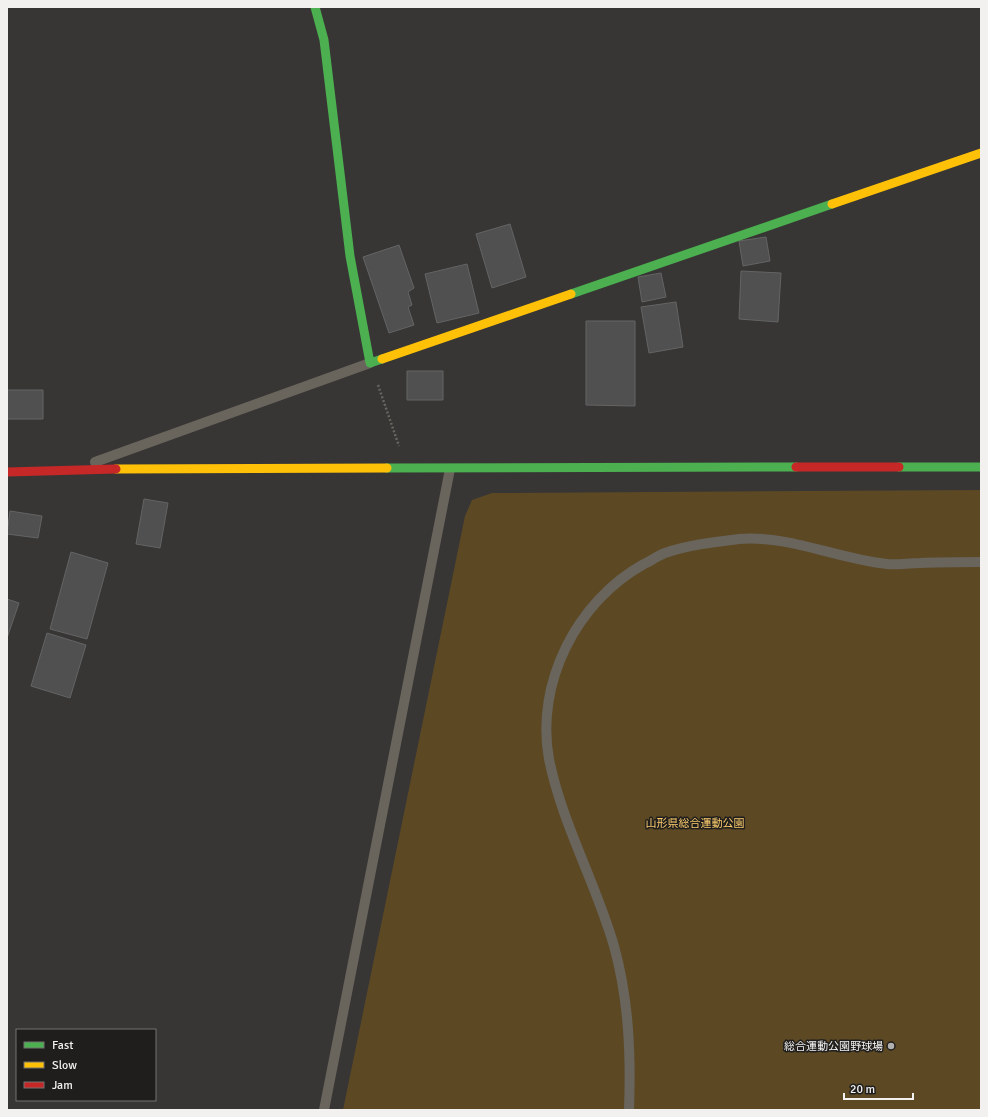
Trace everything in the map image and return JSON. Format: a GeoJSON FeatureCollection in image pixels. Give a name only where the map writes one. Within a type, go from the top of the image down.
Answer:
{"type":"FeatureCollection","features":[{"type":"Feature","properties":{"kind":"street"},"geometry":{"type":"LineString","coordinates":[[315,7],[324,40],[350,256],[370,363],[981,153]]}},
{"type":"Feature","properties":{"kind":"street"},"geometry":{"type":"LineString","coordinates":[[7,472],[77,468],[146,470],[981,467]]}},
{"type":"Feature","properties":{"kind":"lane"},"geometry":{"type":"LineString","coordinates":[[77,468],[370,363]]}},
{"type":"Feature","properties":{"kind":"lane"},"geometry":{"type":"LineString","coordinates":[[324,1110],[450,469]]}},
{"type":"Feature","properties":{"kind":"lane"},"geometry":{"type":"LineString","coordinates":[[629,1110],[631,1069],[622,980],[602,908],[559,798],[549,758],[547,716],[555,675],[571,636],[595,602],[627,574],[663,554],[702,543],[742,539],[783,541],[888,565],[981,562]]}},
{"type":"Feature","properties":{"kind":"path"},"geometry":{"type":"LineString","coordinates":[[370,363],[407,468]]}},
{"type":"Feature","properties":{"kind":"green space","name":"山形県総合運動公園"},"geometry":{"type":"Polygon","coordinates":[[[981,490],[981,1110],[343,1110],[465,516],[472,500],[492,493],[981,490]]]}},
{"type":"Feature","properties":{"kind":"building"},"geometry":{"type":"Polygon","coordinates":[[[510,224],[526,277],[492,288],[476,234],[510,224]]]}},
{"type":"Feature","properties":{"kind":"building"},"geometry":{"type":"Polygon","coordinates":[[[766,237],[770,261],[743,266],[739,241],[766,237]]]}},
{"type":"Feature","properties":{"kind":"building"},"geometry":{"type":"Polygon","coordinates":[[[399,245],[414,288],[408,292],[412,305],[408,307],[414,325],[389,333],[363,257],[399,245]]]}},
{"type":"Feature","properties":{"kind":"building"},"geometry":{"type":"Polygon","coordinates":[[[467,264],[479,313],[437,323],[425,274],[467,264]]]}},
{"type":"Feature","properties":{"kind":"building"},"geometry":{"type":"Polygon","coordinates":[[[741,271],[781,273],[778,322],[739,319],[741,271]]]}},
{"type":"Feature","properties":{"kind":"building"},"geometry":{"type":"Polygon","coordinates":[[[661,273],[666,297],[642,302],[638,277],[661,273]]]}},
{"type":"Feature","properties":{"kind":"building"},"geometry":{"type":"Polygon","coordinates":[[[676,302],[683,347],[649,353],[641,307],[676,302]]]}},
{"type":"Feature","properties":{"kind":"building"},"geometry":{"type":"Polygon","coordinates":[[[586,321],[635,321],[635,406],[586,405],[586,321]]]}},
{"type":"Feature","properties":{"kind":"building"},"geometry":{"type":"Polygon","coordinates":[[[407,371],[443,371],[443,400],[407,400],[407,371]]]}},
{"type":"Feature","properties":{"kind":"building"},"geometry":{"type":"Polygon","coordinates":[[[7,390],[43,390],[43,419],[7,419],[7,390]]]}},
{"type":"Feature","properties":{"kind":"building"},"geometry":{"type":"Polygon","coordinates":[[[144,499],[168,503],[160,548],[136,544],[144,499]]]}},
{"type":"Feature","properties":{"kind":"building"},"geometry":{"type":"Polygon","coordinates":[[[10,511],[42,516],[38,538],[7,534],[10,511]]]}},
{"type":"Feature","properties":{"kind":"building"},"geometry":{"type":"Polygon","coordinates":[[[71,552],[108,563],[87,639],[50,629],[71,552]]]}},
{"type":"Feature","properties":{"kind":"building"},"geometry":{"type":"Polygon","coordinates":[[[7,599],[19,603],[7,638],[7,599]]]}},
{"type":"Feature","properties":{"kind":"building"},"geometry":{"type":"Polygon","coordinates":[[[47,633],[86,645],[70,698],[31,686],[47,633]]]}},
{"type":"Feature","properties":{"kind":"traffic: fast"},"geometry":{"type":"LineString","coordinates":[[315,7],[324,40],[350,256],[370,363],[382,359]]}},
{"type":"Feature","properties":{"kind":"traffic: fast"},"geometry":{"type":"LineString","coordinates":[[571,294],[832,204]]}},
{"type":"Feature","properties":{"kind":"traffic: fast"},"geometry":{"type":"LineString","coordinates":[[387,468],[796,467]]}},
{"type":"Feature","properties":{"kind":"traffic: fast"},"geometry":{"type":"LineString","coordinates":[[899,467],[981,467]]}},
{"type":"Feature","properties":{"kind":"traffic: slow"},"geometry":{"type":"LineString","coordinates":[[832,204],[981,153]]}},
{"type":"Feature","properties":{"kind":"traffic: slow"},"geometry":{"type":"LineString","coordinates":[[382,359],[571,294]]}},
{"type":"Feature","properties":{"kind":"traffic: slow"},"geometry":{"type":"LineString","coordinates":[[116,469],[387,468]]}},
{"type":"Feature","properties":{"kind":"traffic: jam"},"geometry":{"type":"LineString","coordinates":[[796,467],[899,467]]}},
{"type":"Feature","properties":{"kind":"traffic: jam"},"geometry":{"type":"LineString","coordinates":[[7,472],[116,469]]}},
{"type":"Feature","properties":{"kind":"place","name":"総合運動公園野球場"},"geometry":{"type":"Point","coordinates":[891,1046]}}]}
